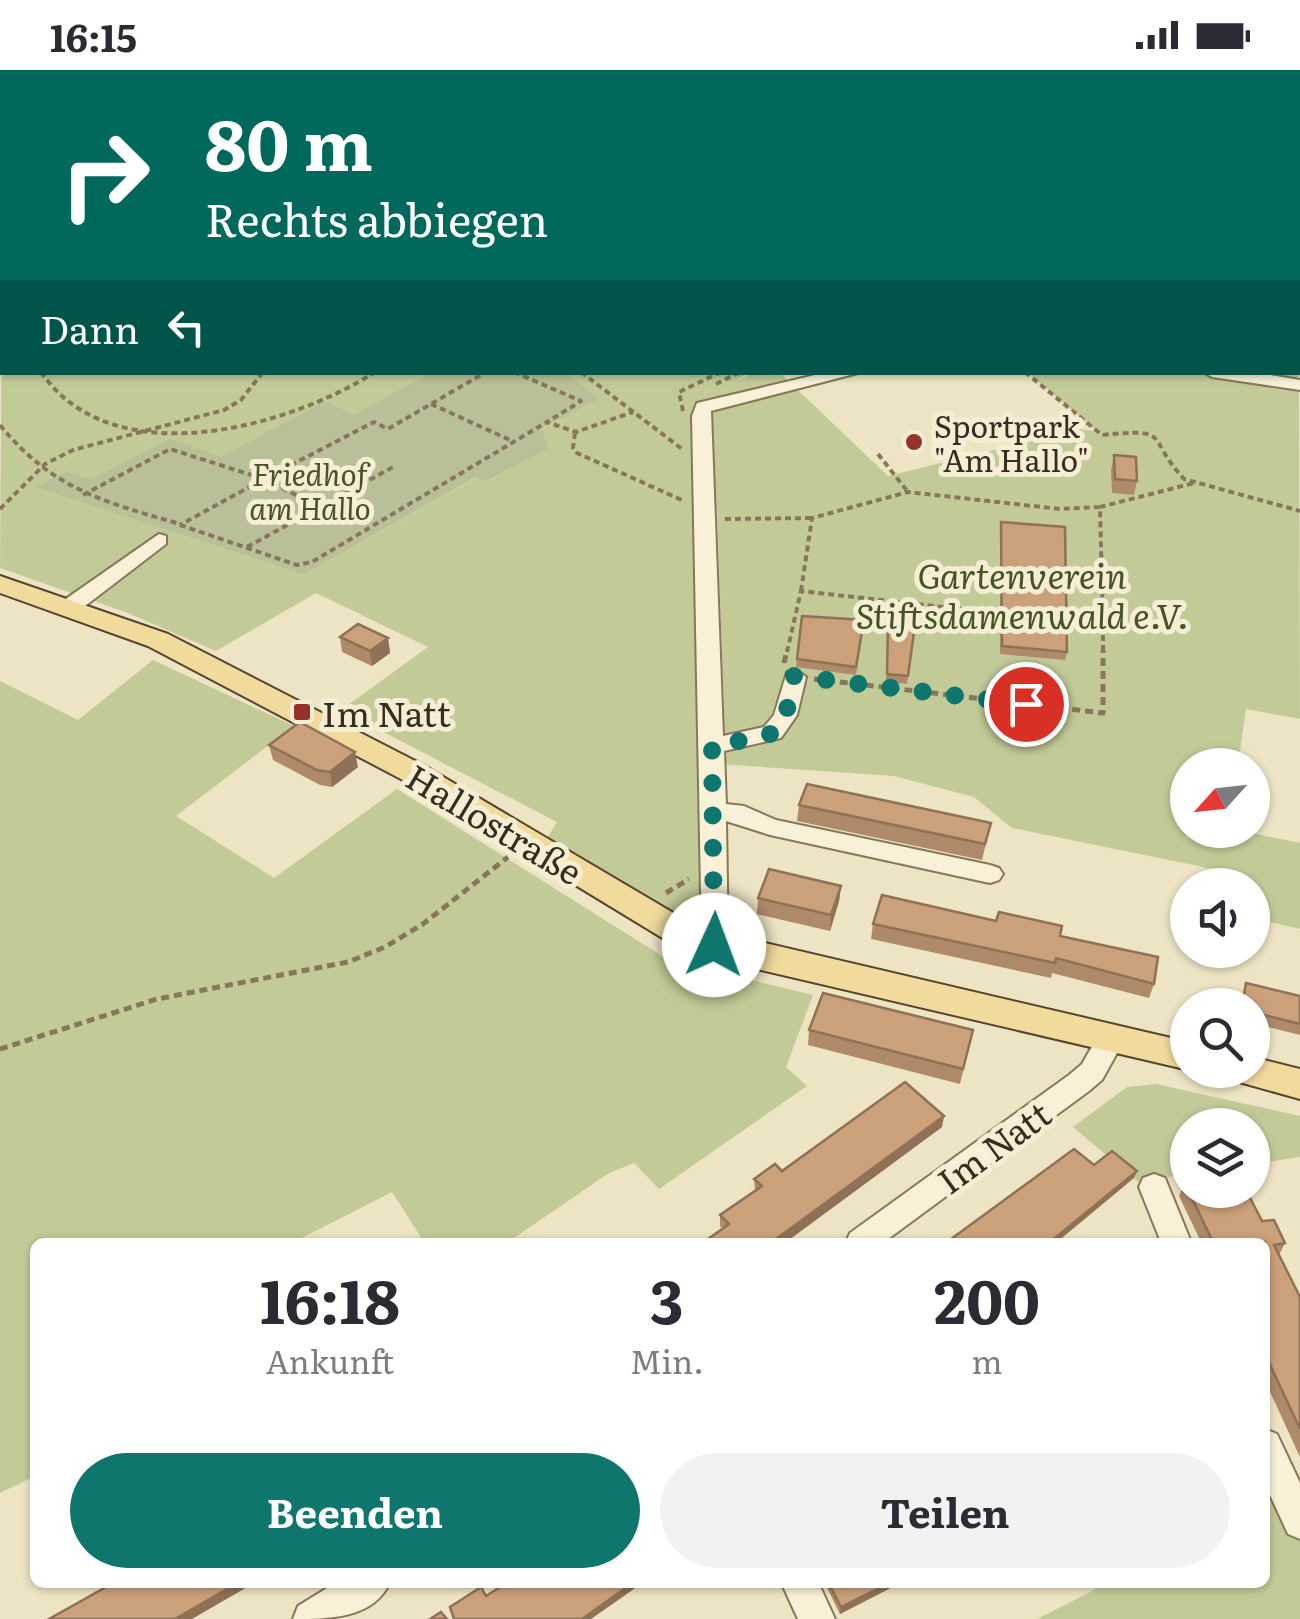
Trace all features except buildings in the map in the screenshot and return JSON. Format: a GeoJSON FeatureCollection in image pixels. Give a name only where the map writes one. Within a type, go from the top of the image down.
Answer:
{"type":"FeatureCollection","features":[{"type":"Feature","properties":{"kind":"main road","name":"Hallostraße"},"geometry":{"type":"LineString","coordinates":[[0,584],[158,640],[210,665],[398,765],[658,922],[714,945],[1170,1052]]}},
{"type":"Feature","properties":{"kind":"main road"},"geometry":{"type":"LineString","coordinates":[[1270,1076],[1300,1084]]}},
{"type":"Feature","properties":{"kind":"street"},"geometry":{"type":"LineString","coordinates":[[714,945],[703,407],[840,375]]}},
{"type":"Feature","properties":{"kind":"street"},"geometry":{"type":"LineString","coordinates":[[1232,375],[1300,385]]}},
{"type":"Feature","properties":{"kind":"street"},"geometry":{"type":"LineString","coordinates":[[68,608],[159,540]]}},
{"type":"Feature","properties":{"kind":"street"},"geometry":{"type":"LineString","coordinates":[[712,745],[777,732],[786,723],[794,676]]}},
{"type":"Feature","properties":{"kind":"street"},"geometry":{"type":"LineString","coordinates":[[713,813],[735,812],[770,827],[990,874]]}},
{"type":"Feature","properties":{"kind":"street","name":"Im Natt"},"geometry":{"type":"LineString","coordinates":[[866,1238],[1079,1083],[1092,1072],[1112,1037]]}},
{"type":"Feature","properties":{"kind":"street"},"geometry":{"type":"LineString","coordinates":[[1154,1187],[1174,1238]]}},
{"type":"Feature","properties":{"kind":"street"},"geometry":{"type":"LineString","coordinates":[[1270,1456],[1300,1522]]}},
{"type":"Feature","properties":{"kind":"street"},"geometry":{"type":"LineString","coordinates":[[311,1619],[362,1588]]}},
{"type":"Feature","properties":{"kind":"street"},"geometry":{"type":"LineString","coordinates":[[801,1588],[817,1619]]}},
{"type":"Feature","properties":{"kind":"path"},"geometry":{"type":"LineString","coordinates":[[42,375],[52,391],[80,412],[182,437],[226,434],[322,399],[368,375]]}},
{"type":"Feature","properties":{"kind":"path"},"geometry":{"type":"LineString","coordinates":[[0,510],[40,469],[73,450],[224,410],[241,400],[262,375]]}},
{"type":"Feature","properties":{"kind":"path"},"geometry":{"type":"LineString","coordinates":[[159,540],[180,524],[374,422],[388,428],[481,375]]}},
{"type":"Feature","properties":{"kind":"path"},"geometry":{"type":"LineString","coordinates":[[0,425],[40,469],[64,487],[297,564],[312,562],[456,480],[465,468],[581,401],[521,375]]}},
{"type":"Feature","properties":{"kind":"path"},"geometry":{"type":"LineString","coordinates":[[585,375],[686,452]]}},
{"type":"Feature","properties":{"kind":"path"},"geometry":{"type":"LineString","coordinates":[[686,389],[715,375]]}},
{"type":"Feature","properties":{"kind":"path"},"geometry":{"type":"LineString","coordinates":[[1029,375],[1102,434],[1138,430],[1155,436],[1178,474],[1194,483],[1300,511]]}},
{"type":"Feature","properties":{"kind":"path"},"geometry":{"type":"LineString","coordinates":[[431,404],[512,441]]}},
{"type":"Feature","properties":{"kind":"path"},"geometry":{"type":"LineString","coordinates":[[547,422],[576,432],[633,412]]}},
{"type":"Feature","properties":{"kind":"path"},"geometry":{"type":"LineString","coordinates":[[576,432],[573,448],[577,452],[686,501]]}},
{"type":"Feature","properties":{"kind":"path"},"geometry":{"type":"LineString","coordinates":[[84,495],[170,449],[264,479],[344,520]]}},
{"type":"Feature","properties":{"kind":"path"},"geometry":{"type":"LineString","coordinates":[[878,454],[908,492]]}},
{"type":"Feature","properties":{"kind":"path"},"geometry":{"type":"LineString","coordinates":[[248,548],[395,466]]}},
{"type":"Feature","properties":{"kind":"path"},"geometry":{"type":"LineString","coordinates":[[703,519],[812,518],[908,492],[1060,508],[1100,507],[1194,483]]}},
{"type":"Feature","properties":{"kind":"path"},"geometry":{"type":"LineString","coordinates":[[812,518],[781,675],[1103,713],[1100,507]]}},
{"type":"Feature","properties":{"kind":"path"},"geometry":{"type":"LineString","coordinates":[[800,591],[1008,614]]}},
{"type":"Feature","properties":{"kind":"path"},"geometry":{"type":"LineString","coordinates":[[1046,618],[1102,625]]}},
{"type":"Feature","properties":{"kind":"path"},"geometry":{"type":"LineString","coordinates":[[0,1049],[157,999],[348,962],[385,947],[423,924],[529,842]]}},
{"type":"Feature","properties":{"kind":"green space","name":"Gartenverein Stiftsdamenwald e.V."},"geometry":{"type":"Polygon","coordinates":[[[1,375],[426,375],[354,414],[325,401],[221,458],[170,438],[90,479],[37,487],[304,575],[477,477],[488,481],[549,447],[540,430],[598,399],[570,375],[745,375],[732,384],[748,375],[782,375],[888,476],[1079,429],[1097,431],[1030,375],[1299,375],[1300,719],[1246,709],[1240,748],[1170,748],[1170,848],[1270,848],[1270,837],[1300,843],[1300,929],[1270,922],[1270,868],[1208,868],[1012,828],[974,797],[894,776],[719,764],[724,713],[717,509],[705,505],[711,938],[543,845],[557,822],[341,710],[428,647],[316,593],[216,651],[125,612],[0,568],[1,375]]]}},
{"type":"Feature","properties":{"kind":"green space","name":"Friedhof am Hallo"},"geometry":{"type":"Polygon","coordinates":[[[426,375],[570,375],[599,399],[541,429],[549,448],[487,481],[476,477],[304,575],[36,487],[66,471],[90,479],[170,438],[221,457],[325,401],[354,414],[426,375]]]}},
{"type":"Feature","properties":{"kind":"green space"},"geometry":{"type":"Polygon","coordinates":[[[153,660],[294,726],[176,816],[274,878],[397,789],[670,961],[813,995],[786,1067],[807,1086],[659,1189],[634,1163],[609,1173],[514,1238],[421,1238],[392,1192],[302,1238],[30,1238],[30,1478],[0,1493],[0,681],[78,720],[153,660]]]}},
{"type":"Feature","properties":{"kind":"green space"},"geometry":{"type":"Polygon","coordinates":[[[1156,1084],[1264,1108],[1170,1108],[1170,1177],[1138,1182],[1073,1127],[1127,1087],[1156,1084]]]}},
{"type":"Feature","properties":{"kind":"green space"},"geometry":{"type":"Polygon","coordinates":[[[1270,1109],[1300,1116],[1300,1157],[1270,1161],[1270,1109]]]}},
{"type":"Feature","properties":{"kind":"green space"},"geometry":{"type":"Polygon","coordinates":[[[1287,1490],[1300,1519],[1300,1619],[1037,1619],[1098,1588],[1270,1588],[1270,1498],[1287,1490]]]}},
{"type":"Feature","properties":{"kind":"place","name":"Sportpark \"Am Hallo\""},"geometry":{"type":"Point","coordinates":[914,442]}},
{"type":"Feature","properties":{"kind":"place","name":"Im Natt"},"geometry":{"type":"Point","coordinates":[302,712]}},
{"type":"Feature","properties":{"kind":"route"},"geometry":{"type":"LineString","coordinates":[[714,945],[717,916],[712,745],[777,732],[786,723],[794,676],[1026,704]]}}]}
